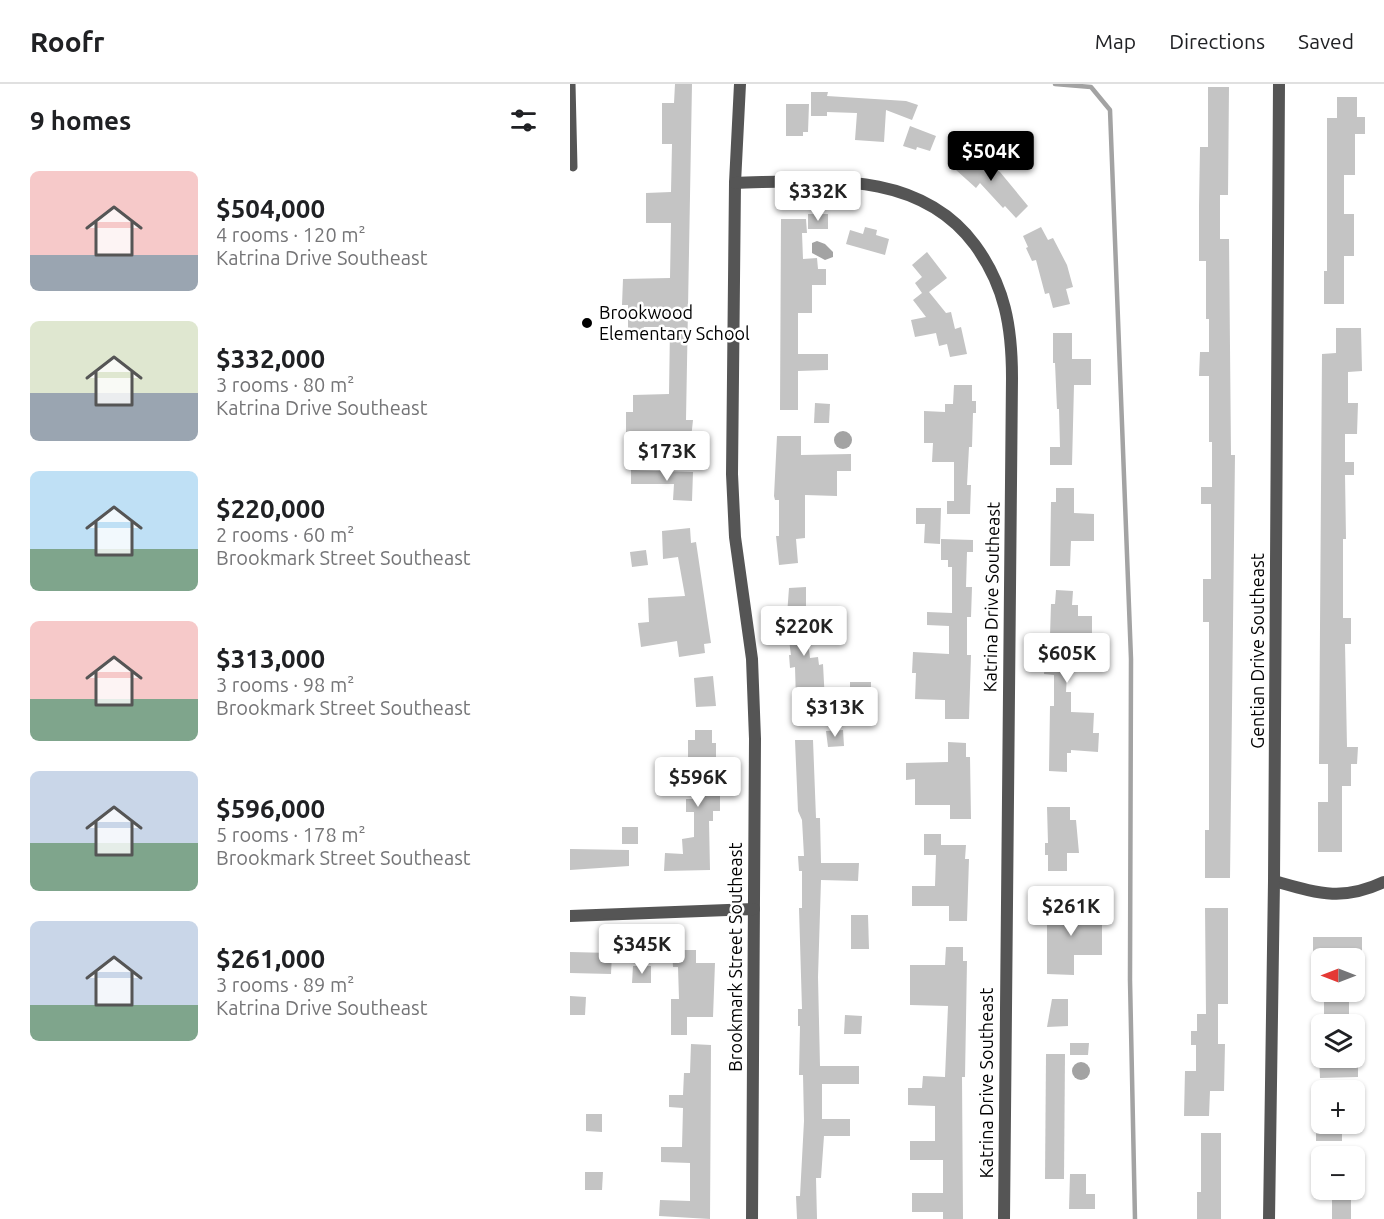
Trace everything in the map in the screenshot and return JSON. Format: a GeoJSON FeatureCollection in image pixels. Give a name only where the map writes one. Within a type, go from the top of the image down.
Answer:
{"type":"FeatureCollection","features":[{"type":"Feature","properties":{"kind":"street","name":"Brookmark Street Southeast"},"geometry":{"type":"LineString","coordinates":[[740,84],[735,183],[732,474],[735,537],[754,688],[752,1219]]}},
{"type":"Feature","properties":{"kind":"street","name":"Gentian Drive Southeast"},"geometry":{"type":"LineString","coordinates":[[1269,1219],[1274,881],[1279,84]]}},
{"type":"Feature","properties":{"kind":"street","name":"Katrina Drive Southeast"},"geometry":{"type":"LineString","coordinates":[[735,183],[852,183],[889,189],[924,201],[956,222],[964,231],[988,264],[1006,303],[1012,339],[1012,378],[1004,1219]]}},
{"type":"Feature","properties":{"kind":"street"},"geometry":{"type":"LineString","coordinates":[[1274,881],[1326,896],[1370,888],[1384,882]]}},
{"type":"Feature","properties":{"kind":"street"},"geometry":{"type":"LineString","coordinates":[[570,915],[754,909]]}},
{"type":"Feature","properties":{"kind":"lane"},"geometry":{"type":"LineString","coordinates":[[571,84],[573,166]]}},
{"type":"Feature","properties":{"kind":"shaded area"},"geometry":{"type":"Polygon","coordinates":[[[817,241],[825,244],[833,252],[833,257],[825,260],[812,253],[812,243],[817,241]]]}},
{"type":"Feature","properties":{"kind":"shaded area"},"geometry":{"type":"Polygon","coordinates":[[[843,431],[849,434],[852,440],[849,446],[843,449],[837,446],[834,440],[837,434],[843,431]]]}},
{"type":"Feature","properties":{"kind":"shaded area"},"geometry":{"type":"Polygon","coordinates":[[[1081,1062],[1089,1067],[1090,1071],[1085,1079],[1081,1080],[1073,1075],[1072,1071],[1077,1063],[1081,1062]]]}},
{"type":"Feature","properties":{"kind":"building"},"geometry":{"type":"Polygon","coordinates":[[[675,84],[692,84],[686,420],[693,420],[690,448],[671,448],[671,432],[626,432],[626,412],[633,412],[633,395],[669,394],[670,327],[644,327],[644,330],[628,330],[628,305],[622,305],[623,279],[670,278],[671,223],[646,223],[646,193],[671,192],[672,144],[662,144],[662,103],[674,103],[675,84]]]}},
{"type":"Feature","properties":{"kind":"building"},"geometry":{"type":"Polygon","coordinates":[[[1208,87],[1229,87],[1228,195],[1220,195],[1220,239],[1229,239],[1231,455],[1235,455],[1230,878],[1205,878],[1205,830],[1209,830],[1209,622],[1203,622],[1203,579],[1211,579],[1211,504],[1201,504],[1201,487],[1212,487],[1212,442],[1209,442],[1209,376],[1199,376],[1200,352],[1209,352],[1209,319],[1206,319],[1206,261],[1199,261],[1199,206],[1200,147],[1208,147],[1208,87]]]}},
{"type":"Feature","properties":{"kind":"building"},"geometry":{"type":"Polygon","coordinates":[[[811,92],[828,92],[827,96],[906,101],[918,105],[912,120],[886,110],[884,142],[855,140],[857,113],[827,112],[827,116],[811,116],[811,92]]]}},
{"type":"Feature","properties":{"kind":"building"},"geometry":{"type":"Polygon","coordinates":[[[1337,97],[1357,97],[1357,117],[1365,117],[1365,134],[1355,134],[1355,175],[1344,175],[1344,214],[1354,214],[1354,256],[1344,256],[1344,304],[1324,304],[1324,271],[1327,271],[1327,118],[1337,118],[1337,97]]]}},
{"type":"Feature","properties":{"kind":"building"},"geometry":{"type":"Polygon","coordinates":[[[786,104],[809,104],[808,132],[803,132],[803,136],[786,136],[786,104]]]}},
{"type":"Feature","properties":{"kind":"building"},"geometry":{"type":"Polygon","coordinates":[[[910,126],[936,136],[930,151],[903,146],[910,126]]]}},
{"type":"Feature","properties":{"kind":"building"},"geometry":{"type":"Polygon","coordinates":[[[980,149],[991,157],[987,162],[1000,172],[1028,206],[1016,218],[1005,206],[1003,208],[980,183],[976,188],[956,170],[969,151],[976,156],[980,149]]]}},
{"type":"Feature","properties":{"kind":"building"},"geometry":{"type":"Polygon","coordinates":[[[808,214],[828,214],[828,229],[808,229],[808,214]]]}},
{"type":"Feature","properties":{"kind":"building"},"geometry":{"type":"Polygon","coordinates":[[[781,219],[806,219],[807,233],[802,233],[803,259],[817,258],[818,269],[826,269],[826,285],[812,285],[812,313],[798,313],[798,354],[828,354],[828,370],[798,371],[798,410],[780,410],[781,219]]]}},
{"type":"Feature","properties":{"kind":"building"},"geometry":{"type":"Polygon","coordinates":[[[865,227],[877,230],[876,235],[889,239],[885,255],[846,244],[850,230],[863,234],[865,227]]]}},
{"type":"Feature","properties":{"kind":"building"},"geometry":{"type":"Polygon","coordinates":[[[1041,227],[1048,240],[1053,238],[1067,265],[1073,287],[1066,289],[1070,304],[1053,308],[1049,293],[1045,294],[1036,260],[1032,261],[1026,248],[1028,247],[1023,236],[1041,227]]]}},
{"type":"Feature","properties":{"kind":"building"},"geometry":{"type":"Polygon","coordinates":[[[927,252],[947,278],[929,292],[946,313],[951,312],[955,329],[961,327],[967,354],[950,357],[947,344],[939,346],[936,333],[915,337],[911,320],[926,317],[913,300],[922,293],[915,283],[922,277],[912,265],[927,252]]]}},
{"type":"Feature","properties":{"kind":"building"},"geometry":{"type":"Polygon","coordinates":[[[1336,328],[1361,328],[1362,371],[1348,372],[1348,403],[1358,403],[1357,434],[1345,434],[1345,462],[1354,462],[1354,475],[1345,475],[1346,539],[1343,539],[1343,618],[1351,618],[1351,644],[1345,644],[1347,747],[1358,747],[1357,764],[1351,764],[1351,786],[1342,786],[1342,852],[1318,852],[1318,802],[1328,802],[1328,764],[1319,764],[1322,354],[1336,353],[1336,328]]]}},
{"type":"Feature","properties":{"kind":"building"},"geometry":{"type":"Polygon","coordinates":[[[1053,333],[1072,333],[1072,359],[1091,359],[1091,385],[1074,385],[1072,465],[1050,465],[1050,447],[1060,447],[1059,409],[1057,409],[1055,363],[1053,363],[1053,333]]]}},
{"type":"Feature","properties":{"kind":"building"},"geometry":{"type":"Polygon","coordinates":[[[954,385],[972,385],[972,401],[976,401],[976,413],[973,413],[972,447],[969,447],[967,485],[971,485],[970,514],[947,514],[947,501],[954,501],[954,462],[932,462],[933,443],[924,443],[924,411],[945,412],[945,404],[953,404],[954,385]]]}},
{"type":"Feature","properties":{"kind":"building"},"geometry":{"type":"Polygon","coordinates":[[[815,403],[830,404],[829,423],[814,423],[815,403]]]}},
{"type":"Feature","properties":{"kind":"building"},"geometry":{"type":"Polygon","coordinates":[[[777,436],[801,436],[801,455],[851,454],[851,471],[837,471],[837,496],[805,495],[805,538],[796,539],[798,563],[779,565],[776,536],[779,536],[779,500],[775,500],[774,496],[777,436]]]}},
{"type":"Feature","properties":{"kind":"building"},"geometry":{"type":"Polygon","coordinates":[[[631,470],[693,472],[692,501],[673,500],[674,484],[631,484],[631,470]]]}},
{"type":"Feature","properties":{"kind":"building"},"geometry":{"type":"Polygon","coordinates":[[[1056,488],[1074,488],[1074,513],[1094,514],[1094,541],[1071,541],[1070,566],[1050,566],[1051,502],[1056,502],[1056,488]]]}},
{"type":"Feature","properties":{"kind":"building"},"geometry":{"type":"Polygon","coordinates":[[[916,508],[941,508],[940,544],[924,543],[925,524],[916,524],[916,508]]]}},
{"type":"Feature","properties":{"kind":"building"},"geometry":{"type":"Polygon","coordinates":[[[690,528],[691,543],[696,542],[711,643],[704,644],[705,653],[679,657],[677,641],[641,647],[638,623],[649,622],[648,598],[685,596],[678,557],[663,559],[662,531],[690,528]]]}},
{"type":"Feature","properties":{"kind":"building"},"geometry":{"type":"Polygon","coordinates":[[[941,539],[973,540],[973,552],[967,552],[966,587],[972,587],[971,617],[967,617],[967,655],[971,655],[969,719],[945,719],[945,700],[915,699],[916,673],[912,673],[913,652],[949,654],[949,626],[927,625],[927,612],[952,613],[952,567],[948,567],[948,560],[941,560],[941,539]]]}},
{"type":"Feature","properties":{"kind":"building"},"geometry":{"type":"Polygon","coordinates":[[[646,550],[648,565],[632,567],[630,552],[646,550]]]}},
{"type":"Feature","properties":{"kind":"building"},"geometry":{"type":"Polygon","coordinates":[[[806,587],[806,623],[810,658],[818,657],[819,665],[823,664],[825,702],[817,702],[818,716],[800,716],[800,701],[796,701],[795,667],[790,668],[789,640],[793,639],[792,615],[787,615],[789,588],[806,587]]]}},
{"type":"Feature","properties":{"kind":"building"},"geometry":{"type":"Polygon","coordinates":[[[1056,590],[1073,591],[1072,605],[1078,605],[1078,616],[1092,616],[1092,641],[1069,639],[1066,692],[1071,692],[1071,712],[1094,713],[1093,733],[1099,733],[1098,752],[1071,750],[1071,753],[1067,753],[1067,772],[1049,771],[1050,706],[1054,706],[1054,675],[1044,674],[1046,636],[1050,636],[1051,604],[1055,604],[1056,590]]]}},
{"type":"Feature","properties":{"kind":"building"},"geometry":{"type":"Polygon","coordinates":[[[713,676],[716,706],[696,707],[694,678],[713,676]]]}},
{"type":"Feature","properties":{"kind":"building"},"geometry":{"type":"Polygon","coordinates":[[[850,682],[871,682],[871,699],[850,698],[850,682]]]}},
{"type":"Feature","properties":{"kind":"building"},"geometry":{"type":"Polygon","coordinates":[[[695,730],[712,730],[712,743],[716,743],[716,757],[712,757],[713,796],[720,796],[720,811],[713,811],[713,821],[709,821],[710,870],[664,871],[665,853],[683,854],[682,839],[694,837],[694,812],[686,812],[686,799],[694,799],[694,757],[688,757],[688,740],[695,740],[695,730]]]}},
{"type":"Feature","properties":{"kind":"building"},"geometry":{"type":"Polygon","coordinates":[[[843,730],[844,746],[828,747],[826,731],[843,730]]]}},
{"type":"Feature","properties":{"kind":"building"},"geometry":{"type":"Polygon","coordinates":[[[795,740],[813,740],[816,818],[820,818],[821,863],[859,863],[858,881],[821,880],[818,977],[820,1066],[859,1066],[859,1084],[822,1084],[822,1119],[850,1119],[850,1136],[824,1136],[821,1178],[816,1178],[817,1219],[797,1219],[796,1196],[800,1196],[804,1121],[803,1075],[799,1075],[798,1009],[802,1009],[799,908],[802,908],[802,871],[799,871],[798,856],[804,856],[802,820],[798,811],[795,740]]]}},
{"type":"Feature","properties":{"kind":"building"},"geometry":{"type":"Polygon","coordinates":[[[948,742],[966,743],[966,757],[970,757],[971,819],[950,819],[950,805],[915,805],[915,779],[906,780],[906,763],[948,762],[948,742]]]}},
{"type":"Feature","properties":{"kind":"building"},"geometry":{"type":"Polygon","coordinates":[[[1047,807],[1070,807],[1070,820],[1076,820],[1079,853],[1067,853],[1067,871],[1048,871],[1048,855],[1045,855],[1045,843],[1048,843],[1047,807]]]}},
{"type":"Feature","properties":{"kind":"building"},"geometry":{"type":"Polygon","coordinates":[[[622,827],[638,827],[638,844],[622,844],[622,827]]]}},
{"type":"Feature","properties":{"kind":"building"},"geometry":{"type":"Polygon","coordinates":[[[924,834],[941,834],[941,845],[966,845],[965,859],[969,859],[967,921],[949,921],[949,906],[912,906],[912,886],[935,886],[936,855],[924,855],[924,834]]]}},
{"type":"Feature","properties":{"kind":"building"},"geometry":{"type":"Polygon","coordinates":[[[570,849],[629,850],[629,866],[570,870],[570,849]]]}},
{"type":"Feature","properties":{"kind":"building"},"geometry":{"type":"Polygon","coordinates":[[[1052,896],[1070,897],[1069,914],[1102,915],[1102,955],[1074,955],[1074,975],[1047,974],[1047,911],[1052,911],[1052,896]]]}},
{"type":"Feature","properties":{"kind":"building"},"geometry":{"type":"Polygon","coordinates":[[[1205,908],[1228,908],[1228,1004],[1218,1004],[1218,1044],[1225,1044],[1224,1091],[1210,1091],[1209,1116],[1184,1116],[1185,1071],[1196,1071],[1196,1045],[1191,1045],[1191,1031],[1197,1031],[1197,1014],[1206,1014],[1205,908]]]}},
{"type":"Feature","properties":{"kind":"building"},"geometry":{"type":"Polygon","coordinates":[[[851,915],[868,915],[869,949],[851,949],[851,915]]]}},
{"type":"Feature","properties":{"kind":"building"},"geometry":{"type":"Polygon","coordinates":[[[1313,937],[1362,937],[1362,948],[1313,948],[1313,937]]]}},
{"type":"Feature","properties":{"kind":"building"},"geometry":{"type":"Polygon","coordinates":[[[946,947],[963,947],[963,961],[967,961],[965,1077],[962,1077],[963,1219],[943,1219],[943,1212],[912,1212],[912,1193],[943,1193],[943,1160],[910,1160],[910,1141],[935,1141],[935,1106],[908,1105],[908,1088],[922,1088],[923,1076],[945,1077],[948,1006],[910,1005],[910,965],[945,965],[946,947]]]}},
{"type":"Feature","properties":{"kind":"building"},"geometry":{"type":"Polygon","coordinates":[[[672,950],[696,950],[696,963],[715,963],[713,1017],[687,1017],[687,1035],[671,1035],[671,999],[679,999],[678,967],[673,967],[672,950]]]}},
{"type":"Feature","properties":{"kind":"building"},"geometry":{"type":"Polygon","coordinates":[[[570,952],[612,953],[611,974],[570,973],[570,952]]]}},
{"type":"Feature","properties":{"kind":"building"},"geometry":{"type":"Polygon","coordinates":[[[633,966],[651,966],[651,983],[632,983],[633,966]]]}},
{"type":"Feature","properties":{"kind":"building"},"geometry":{"type":"Polygon","coordinates":[[[570,996],[586,997],[585,1015],[570,1015],[570,996]]]}},
{"type":"Feature","properties":{"kind":"building"},"geometry":{"type":"Polygon","coordinates":[[[1052,999],[1068,999],[1068,1026],[1047,1027],[1052,999]]]}},
{"type":"Feature","properties":{"kind":"building"},"geometry":{"type":"Polygon","coordinates":[[[1324,1002],[1349,1002],[1349,1014],[1324,1014],[1324,1002]]]}},
{"type":"Feature","properties":{"kind":"building"},"geometry":{"type":"Polygon","coordinates":[[[845,1015],[862,1016],[861,1034],[844,1034],[845,1015]]]}},
{"type":"Feature","properties":{"kind":"building"},"geometry":{"type":"Polygon","coordinates":[[[1070,1043],[1089,1043],[1088,1055],[1070,1055],[1070,1043]]]}},
{"type":"Feature","properties":{"kind":"building"},"geometry":{"type":"Polygon","coordinates":[[[691,1044],[711,1045],[710,1219],[659,1216],[660,1200],[690,1201],[690,1163],[661,1162],[661,1147],[682,1147],[683,1108],[669,1107],[669,1095],[683,1095],[684,1073],[690,1073],[691,1044]]]}},
{"type":"Feature","properties":{"kind":"building"},"geometry":{"type":"Polygon","coordinates":[[[1046,1054],[1065,1054],[1064,1179],[1045,1179],[1046,1054]]]}},
{"type":"Feature","properties":{"kind":"building"},"geometry":{"type":"Polygon","coordinates":[[[1320,1068],[1358,1068],[1358,1077],[1320,1078],[1320,1068]]]}},
{"type":"Feature","properties":{"kind":"building"},"geometry":{"type":"Polygon","coordinates":[[[586,1114],[602,1114],[602,1132],[586,1131],[586,1114]]]}},
{"type":"Feature","properties":{"kind":"building"},"geometry":{"type":"Polygon","coordinates":[[[1201,1133],[1221,1133],[1221,1219],[1197,1219],[1197,1192],[1201,1192],[1201,1133]]]}},
{"type":"Feature","properties":{"kind":"building"},"geometry":{"type":"Polygon","coordinates":[[[1316,1134],[1342,1134],[1342,1141],[1316,1141],[1316,1134]]]}},
{"type":"Feature","properties":{"kind":"building"},"geometry":{"type":"Polygon","coordinates":[[[585,1172],[603,1172],[602,1190],[585,1190],[585,1172]]]}},
{"type":"Feature","properties":{"kind":"building"},"geometry":{"type":"Polygon","coordinates":[[[1070,1174],[1086,1174],[1086,1194],[1095,1194],[1095,1209],[1069,1209],[1070,1174]]]}},
{"type":"Feature","properties":{"kind":"building"},"geometry":{"type":"Polygon","coordinates":[[[1332,1200],[1351,1200],[1351,1219],[1332,1219],[1332,1200]]]}},
{"type":"Feature","properties":{"kind":"waterway"},"geometry":{"type":"LineString","coordinates":[[1055,84],[1091,87],[1110,110],[1131,659],[1130,980],[1135,1219]]}},
{"type":"Feature","properties":{"kind":"place","name":"Brookwood Elementary School"},"geometry":{"type":"Point","coordinates":[587,323]}}]}
